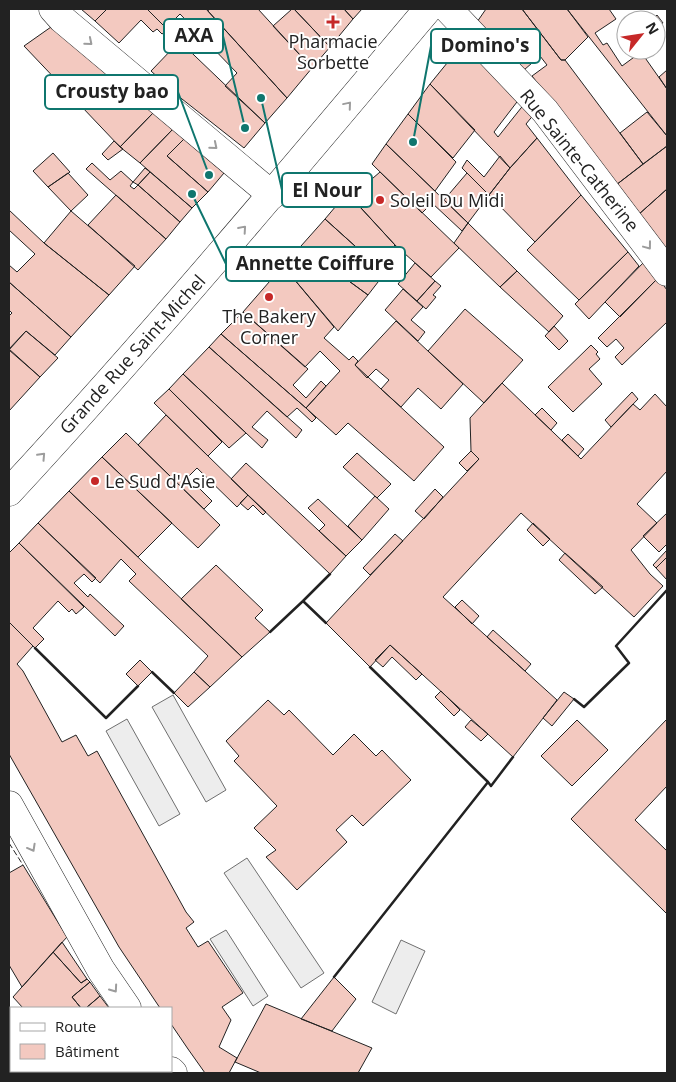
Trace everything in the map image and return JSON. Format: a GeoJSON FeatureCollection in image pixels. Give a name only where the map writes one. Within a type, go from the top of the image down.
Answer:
{"type":"FeatureCollection","features":[{"type":"Feature","properties":{"kind":"street"},"geometry":{"type":"LineString","coordinates":[[53,9],[62,19],[272,195]]}},
{"type":"Feature","properties":{"kind":"street","name":"Grande Rue Saint-Michel"},"geometry":{"type":"LineString","coordinates":[[9,492],[97,396],[272,195],[428,9]]}},
{"type":"Feature","properties":{"kind":"street","name":"Rue Sainte-Catherine"},"geometry":{"type":"LineString","coordinates":[[448,9],[545,111],[667,272]]}},
{"type":"Feature","properties":{"kind":"street"},"geometry":{"type":"LineString","coordinates":[[9,805],[101,970],[126,1007]]}},
{"type":"Feature","properties":{"kind":"shaded area"},"geometry":{"type":"Polygon","coordinates":[[[173,695],[226,790],[206,802],[152,707],[173,695]]]}},
{"type":"Feature","properties":{"kind":"shaded area"},"geometry":{"type":"Polygon","coordinates":[[[127,719],[180,814],[159,826],[106,731],[127,719]]]}},
{"type":"Feature","properties":{"kind":"shaded area"},"geometry":{"type":"Polygon","coordinates":[[[247,858],[324,973],[301,988],[224,873],[247,858]]]}},
{"type":"Feature","properties":{"kind":"shaded area"},"geometry":{"type":"Polygon","coordinates":[[[226,930],[268,996],[253,1006],[210,939],[226,930]]]}},
{"type":"Feature","properties":{"kind":"shaded area"},"geometry":{"type":"Polygon","coordinates":[[[401,940],[425,951],[396,1014],[372,1002],[401,940]]]}},
{"type":"Feature","properties":{"kind":"building"},"geometry":{"type":"Polygon","coordinates":[[[81,9],[107,9],[95,21],[81,9]]]}},
{"type":"Feature","properties":{"kind":"building"},"geometry":{"type":"Polygon","coordinates":[[[107,9],[147,9],[168,30],[162,34],[157,29],[153,32],[141,20],[119,43],[95,21],[107,9]]]}},
{"type":"Feature","properties":{"kind":"building"},"geometry":{"type":"Polygon","coordinates":[[[147,9],[206,9],[287,98],[265,123],[225,86],[237,73],[180,14],[166,28],[147,9]]]}},
{"type":"Feature","properties":{"kind":"building"},"geometry":{"type":"Polygon","coordinates":[[[209,9],[258,9],[312,68],[287,98],[208,11],[209,9]]]}},
{"type":"Feature","properties":{"kind":"building"},"geometry":{"type":"Polygon","coordinates":[[[292,9],[330,47],[312,68],[273,26],[292,9]]]}},
{"type":"Feature","properties":{"kind":"building"},"geometry":{"type":"Polygon","coordinates":[[[294,9],[344,9],[353,19],[330,47],[294,9]]]}},
{"type":"Feature","properties":{"kind":"building"},"geometry":{"type":"Polygon","coordinates":[[[344,9],[362,9],[353,19],[344,9]]]}},
{"type":"Feature","properties":{"kind":"building"},"geometry":{"type":"Polygon","coordinates":[[[486,9],[522,9],[561,60],[565,60],[643,164],[616,185],[532,76],[547,65],[540,56],[524,70],[477,22],[486,9]]]}},
{"type":"Feature","properties":{"kind":"building"},"geometry":{"type":"Polygon","coordinates":[[[522,9],[567,9],[588,37],[565,60],[561,60],[522,9]]]}},
{"type":"Feature","properties":{"kind":"building"},"geometry":{"type":"Polygon","coordinates":[[[567,9],[609,9],[616,19],[595,33],[603,45],[607,43],[616,60],[622,66],[630,60],[647,60],[667,89],[667,136],[567,9]]]}},
{"type":"Feature","properties":{"kind":"building"},"geometry":{"type":"Polygon","coordinates":[[[51,27],[153,113],[120,147],[24,46],[51,27]]]}},
{"type":"Feature","properties":{"kind":"building"},"geometry":{"type":"Polygon","coordinates":[[[172,34],[265,123],[244,148],[182,99],[151,71],[174,47],[166,38],[172,34]]]}},
{"type":"Feature","properties":{"kind":"building"},"geometry":{"type":"Polygon","coordinates":[[[465,41],[520,98],[494,132],[498,137],[525,103],[535,113],[526,124],[537,138],[510,168],[430,84],[465,41]]]}},
{"type":"Feature","properties":{"kind":"building"},"geometry":{"type":"Polygon","coordinates":[[[667,70],[667,89],[659,77],[667,70]]]}},
{"type":"Feature","properties":{"kind":"building"},"geometry":{"type":"Polygon","coordinates":[[[430,84],[475,130],[453,158],[408,114],[430,84]]]}},
{"type":"Feature","properties":{"kind":"building"},"geometry":{"type":"Polygon","coordinates":[[[647,112],[667,136],[667,146],[643,164],[620,133],[647,112]]]}},
{"type":"Feature","properties":{"kind":"building"},"geometry":{"type":"Polygon","coordinates":[[[153,113],[173,129],[140,163],[120,147],[153,113]]]}},
{"type":"Feature","properties":{"kind":"building"},"geometry":{"type":"Polygon","coordinates":[[[408,114],[456,162],[435,191],[386,144],[408,114]]]}},
{"type":"Feature","properties":{"kind":"building"},"geometry":{"type":"Polygon","coordinates":[[[173,129],[184,139],[167,156],[208,192],[192,208],[140,163],[173,129]]]}},
{"type":"Feature","properties":{"kind":"building"},"geometry":{"type":"Polygon","coordinates":[[[537,138],[581,195],[535,242],[489,195],[537,138]]]}},
{"type":"Feature","properties":{"kind":"building"},"geometry":{"type":"Polygon","coordinates":[[[184,139],[224,173],[208,192],[167,156],[184,139]]]}},
{"type":"Feature","properties":{"kind":"building"},"geometry":{"type":"Polygon","coordinates":[[[114,141],[123,149],[108,160],[102,154],[114,141]]]}},
{"type":"Feature","properties":{"kind":"building"},"geometry":{"type":"Polygon","coordinates":[[[386,144],[468,223],[462,231],[432,203],[422,213],[372,164],[386,144]]]}},
{"type":"Feature","properties":{"kind":"building"},"geometry":{"type":"Polygon","coordinates":[[[667,146],[667,189],[638,215],[616,185],[667,146]]]}},
{"type":"Feature","properties":{"kind":"building"},"geometry":{"type":"Polygon","coordinates":[[[53,153],[70,172],[48,187],[33,171],[53,153]]]}},
{"type":"Feature","properties":{"kind":"building"},"geometry":{"type":"Polygon","coordinates":[[[500,156],[510,168],[489,195],[462,168],[467,160],[484,177],[500,156]]]}},
{"type":"Feature","properties":{"kind":"building"},"geometry":{"type":"Polygon","coordinates":[[[92,163],[110,180],[121,171],[133,182],[130,186],[134,189],[138,185],[180,222],[166,239],[86,169],[92,163]]]}},
{"type":"Feature","properties":{"kind":"building"},"geometry":{"type":"Polygon","coordinates":[[[145,168],[150,172],[138,185],[133,182],[145,168]]]}},
{"type":"Feature","properties":{"kind":"building"},"geometry":{"type":"Polygon","coordinates":[[[150,172],[192,208],[180,222],[138,185],[150,172]]]}},
{"type":"Feature","properties":{"kind":"building"},"geometry":{"type":"Polygon","coordinates":[[[380,172],[459,248],[431,277],[395,245],[351,197],[380,172]]]}},
{"type":"Feature","properties":{"kind":"building"},"geometry":{"type":"Polygon","coordinates":[[[68,173],[88,195],[71,211],[48,187],[68,173]]]}},
{"type":"Feature","properties":{"kind":"building"},"geometry":{"type":"Polygon","coordinates":[[[467,173],[489,195],[468,223],[444,200],[467,173]]]}},
{"type":"Feature","properties":{"kind":"building"},"geometry":{"type":"Polygon","coordinates":[[[667,189],[667,247],[665,249],[638,215],[667,189]]]}},
{"type":"Feature","properties":{"kind":"building"},"geometry":{"type":"Polygon","coordinates":[[[347,193],[395,245],[376,265],[325,219],[347,193]]]}},
{"type":"Feature","properties":{"kind":"building"},"geometry":{"type":"Polygon","coordinates":[[[116,195],[166,239],[138,270],[88,225],[116,195]]]}},
{"type":"Feature","properties":{"kind":"building"},"geometry":{"type":"Polygon","coordinates":[[[581,195],[628,252],[579,300],[527,250],[581,195]]]}},
{"type":"Feature","properties":{"kind":"building"},"geometry":{"type":"Polygon","coordinates":[[[9,210],[44,243],[109,295],[71,337],[9,282],[9,265],[17,272],[35,254],[9,230],[9,210]]]}},
{"type":"Feature","properties":{"kind":"building"},"geometry":{"type":"Polygon","coordinates":[[[71,211],[135,266],[109,295],[44,243],[71,211]]]}},
{"type":"Feature","properties":{"kind":"building"},"geometry":{"type":"Polygon","coordinates":[[[325,219],[385,273],[368,295],[301,246],[325,219]]]}},
{"type":"Feature","properties":{"kind":"building"},"geometry":{"type":"Polygon","coordinates":[[[468,223],[517,271],[500,287],[454,243],[468,223]]]}},
{"type":"Feature","properties":{"kind":"building"},"geometry":{"type":"Polygon","coordinates":[[[301,246],[368,295],[338,331],[283,266],[301,246]]]}},
{"type":"Feature","properties":{"kind":"building"},"geometry":{"type":"Polygon","coordinates":[[[628,252],[639,266],[589,319],[575,304],[628,252]]]}},
{"type":"Feature","properties":{"kind":"building"},"geometry":{"type":"Polygon","coordinates":[[[645,261],[658,278],[620,317],[605,302],[645,261]]]}},
{"type":"Feature","properties":{"kind":"building"},"geometry":{"type":"Polygon","coordinates":[[[415,263],[435,281],[417,301],[398,284],[415,263]]]}},
{"type":"Feature","properties":{"kind":"building"},"geometry":{"type":"Polygon","coordinates":[[[283,266],[334,327],[324,338],[349,360],[353,356],[358,361],[355,365],[444,447],[414,481],[348,423],[336,435],[306,408],[340,371],[320,351],[305,367],[243,312],[283,266]]]}},
{"type":"Feature","properties":{"kind":"building"},"geometry":{"type":"Polygon","coordinates":[[[517,271],[563,316],[549,332],[500,287],[517,271]]]}},
{"type":"Feature","properties":{"kind":"building"},"geometry":{"type":"Polygon","coordinates":[[[658,278],[667,290],[667,322],[622,365],[615,357],[624,348],[616,339],[607,347],[598,338],[658,278]]]}},
{"type":"Feature","properties":{"kind":"building"},"geometry":{"type":"Polygon","coordinates":[[[435,281],[441,286],[433,295],[436,297],[426,309],[417,301],[435,281]]]}},
{"type":"Feature","properties":{"kind":"building"},"geometry":{"type":"Polygon","coordinates":[[[9,282],[71,337],[55,355],[26,331],[9,349],[9,316],[12,313],[9,310],[9,282]]]}},
{"type":"Feature","properties":{"kind":"building"},"geometry":{"type":"Polygon","coordinates":[[[403,289],[423,307],[411,320],[425,332],[418,341],[385,310],[403,289]]]}},
{"type":"Feature","properties":{"kind":"building"},"geometry":{"type":"Polygon","coordinates":[[[465,309],[523,360],[484,403],[428,351],[465,309]]]}},
{"type":"Feature","properties":{"kind":"building"},"geometry":{"type":"Polygon","coordinates":[[[243,312],[308,369],[293,385],[306,398],[321,381],[326,386],[306,408],[221,334],[243,312]]]}},
{"type":"Feature","properties":{"kind":"building"},"geometry":{"type":"Polygon","coordinates":[[[396,321],[463,384],[441,409],[418,388],[401,407],[381,389],[389,380],[376,369],[367,378],[355,365],[396,321]]]}},
{"type":"Feature","properties":{"kind":"building"},"geometry":{"type":"Polygon","coordinates":[[[554,326],[568,341],[559,350],[545,336],[554,326]]]}},
{"type":"Feature","properties":{"kind":"building"},"geometry":{"type":"Polygon","coordinates":[[[26,331],[58,358],[40,377],[9,350],[26,331]]]}},
{"type":"Feature","properties":{"kind":"building"},"geometry":{"type":"Polygon","coordinates":[[[221,334],[316,418],[312,422],[297,408],[287,417],[209,347],[221,334]]]}},
{"type":"Feature","properties":{"kind":"building"},"geometry":{"type":"Polygon","coordinates":[[[591,345],[598,352],[596,354],[600,359],[589,369],[602,384],[573,412],[548,387],[591,345]]]}},
{"type":"Feature","properties":{"kind":"building"},"geometry":{"type":"Polygon","coordinates":[[[209,347],[302,430],[296,438],[267,411],[252,427],[268,440],[262,448],[183,374],[209,347]]]}},
{"type":"Feature","properties":{"kind":"building"},"geometry":{"type":"Polygon","coordinates":[[[9,349],[40,377],[9,411],[9,349]]]}},
{"type":"Feature","properties":{"kind":"building"},"geometry":{"type":"Polygon","coordinates":[[[183,374],[246,433],[229,448],[169,389],[183,374]]]}},
{"type":"Feature","properties":{"kind":"building"},"geometry":{"type":"Polygon","coordinates":[[[502,383],[581,459],[633,404],[640,410],[655,394],[667,407],[667,471],[637,504],[657,523],[631,550],[650,574],[663,586],[634,617],[521,513],[443,597],[557,700],[513,757],[390,645],[370,667],[326,623],[479,459],[471,451],[470,418],[502,383]]]}},
{"type":"Feature","properties":{"kind":"building"},"geometry":{"type":"Polygon","coordinates":[[[169,389],[222,442],[208,456],[154,403],[169,389]]]}},
{"type":"Feature","properties":{"kind":"building"},"geometry":{"type":"Polygon","coordinates":[[[632,392],[638,399],[611,427],[605,420],[632,392]]]}},
{"type":"Feature","properties":{"kind":"building"},"geometry":{"type":"Polygon","coordinates":[[[542,408],[557,423],[551,430],[535,415],[542,408]]]}},
{"type":"Feature","properties":{"kind":"building"},"geometry":{"type":"Polygon","coordinates":[[[166,415],[248,495],[237,507],[197,468],[188,477],[212,501],[204,509],[138,445],[166,415]]]}},
{"type":"Feature","properties":{"kind":"building"},"geometry":{"type":"Polygon","coordinates":[[[126,433],[220,525],[198,548],[102,457],[126,433]]]}},
{"type":"Feature","properties":{"kind":"building"},"geometry":{"type":"Polygon","coordinates":[[[568,434],[584,449],[578,456],[562,440],[568,434]]]}},
{"type":"Feature","properties":{"kind":"building"},"geometry":{"type":"Polygon","coordinates":[[[471,451],[479,459],[467,471],[459,463],[471,451]]]}},
{"type":"Feature","properties":{"kind":"building"},"geometry":{"type":"Polygon","coordinates":[[[357,453],[391,484],[377,498],[343,467],[357,453]]]}},
{"type":"Feature","properties":{"kind":"building"},"geometry":{"type":"Polygon","coordinates":[[[102,457],[172,523],[138,557],[69,491],[102,457]]]}},
{"type":"Feature","properties":{"kind":"building"},"geometry":{"type":"Polygon","coordinates":[[[246,463],[346,556],[330,574],[231,479],[246,463]]]}},
{"type":"Feature","properties":{"kind":"building"},"geometry":{"type":"Polygon","coordinates":[[[435,489],[443,497],[424,519],[415,511],[435,489]]]}},
{"type":"Feature","properties":{"kind":"building"},"geometry":{"type":"Polygon","coordinates":[[[69,491],[242,657],[210,687],[194,672],[208,656],[129,581],[136,574],[121,559],[100,583],[38,523],[69,491]]]}},
{"type":"Feature","properties":{"kind":"building"},"geometry":{"type":"Polygon","coordinates":[[[248,495],[266,512],[263,515],[253,505],[248,510],[240,503],[248,495]]]}},
{"type":"Feature","properties":{"kind":"building"},"geometry":{"type":"Polygon","coordinates":[[[375,496],[389,509],[362,540],[348,526],[375,496]]]}},
{"type":"Feature","properties":{"kind":"building"},"geometry":{"type":"Polygon","coordinates":[[[318,499],[362,540],[346,556],[319,531],[325,525],[308,508],[318,499]]]}},
{"type":"Feature","properties":{"kind":"building"},"geometry":{"type":"Polygon","coordinates":[[[667,513],[667,544],[659,552],[643,536],[667,513]]]}},
{"type":"Feature","properties":{"kind":"building"},"geometry":{"type":"Polygon","coordinates":[[[38,523],[96,578],[92,582],[84,574],[74,583],[88,597],[90,594],[124,626],[115,636],[19,543],[38,523]]]}},
{"type":"Feature","properties":{"kind":"building"},"geometry":{"type":"Polygon","coordinates":[[[533,523],[550,539],[543,546],[527,530],[533,523]]]}},
{"type":"Feature","properties":{"kind":"building"},"geometry":{"type":"Polygon","coordinates":[[[395,534],[403,541],[370,575],[363,568],[395,534]]]}},
{"type":"Feature","properties":{"kind":"building"},"geometry":{"type":"Polygon","coordinates":[[[19,543],[84,607],[76,614],[72,609],[69,612],[58,601],[33,628],[44,639],[35,648],[9,622],[9,553],[19,543]]]}},
{"type":"Feature","properties":{"kind":"building"},"geometry":{"type":"Polygon","coordinates":[[[667,550],[667,557],[656,568],[653,565],[667,550]]]}},
{"type":"Feature","properties":{"kind":"building"},"geometry":{"type":"Polygon","coordinates":[[[565,553],[603,587],[595,594],[559,560],[565,553]]]}},
{"type":"Feature","properties":{"kind":"building"},"geometry":{"type":"Polygon","coordinates":[[[667,557],[667,580],[656,568],[667,557]]]}},
{"type":"Feature","properties":{"kind":"building"},"geometry":{"type":"Polygon","coordinates":[[[216,565],[263,610],[255,618],[270,632],[242,657],[181,599],[216,565]]]}},
{"type":"Feature","properties":{"kind":"building"},"geometry":{"type":"Polygon","coordinates":[[[462,600],[479,616],[472,624],[455,607],[462,600]]]}},
{"type":"Feature","properties":{"kind":"building"},"geometry":{"type":"Polygon","coordinates":[[[9,622],[33,646],[17,664],[23,671],[62,742],[76,735],[88,756],[97,751],[186,912],[194,922],[186,928],[198,947],[208,941],[243,993],[222,1007],[231,1020],[219,1047],[237,1058],[229,1073],[205,1073],[188,1049],[172,1025],[172,1007],[159,1007],[119,947],[9,754],[9,622]]]}},
{"type":"Feature","properties":{"kind":"building"},"geometry":{"type":"Polygon","coordinates":[[[493,630],[531,664],[525,671],[487,637],[493,630]]]}},
{"type":"Feature","properties":{"kind":"building"},"geometry":{"type":"Polygon","coordinates":[[[390,645],[422,674],[416,680],[392,657],[383,667],[375,660],[390,645]]]}},
{"type":"Feature","properties":{"kind":"building"},"geometry":{"type":"Polygon","coordinates":[[[140,660],[152,672],[138,686],[126,674],[140,660]]]}},
{"type":"Feature","properties":{"kind":"building"},"geometry":{"type":"Polygon","coordinates":[[[194,672],[210,687],[188,707],[174,693],[194,672]]]}},
{"type":"Feature","properties":{"kind":"building"},"geometry":{"type":"Polygon","coordinates":[[[441,691],[460,710],[454,716],[435,697],[441,691]]]}},
{"type":"Feature","properties":{"kind":"building"},"geometry":{"type":"Polygon","coordinates":[[[564,692],[574,699],[552,726],[543,718],[564,692]]]}},
{"type":"Feature","properties":{"kind":"building"},"geometry":{"type":"Polygon","coordinates":[[[268,700],[284,715],[289,710],[333,755],[354,734],[376,756],[382,750],[411,780],[363,826],[352,815],[336,830],[347,842],[297,890],[266,857],[276,850],[254,828],[277,806],[234,761],[239,756],[226,741],[268,700]]]}},
{"type":"Feature","properties":{"kind":"building"},"geometry":{"type":"Polygon","coordinates":[[[667,719],[667,786],[635,820],[667,851],[667,914],[571,819],[667,719]]]}},
{"type":"Feature","properties":{"kind":"building"},"geometry":{"type":"Polygon","coordinates":[[[471,720],[488,734],[481,741],[465,727],[471,720]]]}},
{"type":"Feature","properties":{"kind":"building"},"geometry":{"type":"Polygon","coordinates":[[[577,720],[608,750],[572,786],[541,756],[577,720]]]}},
{"type":"Feature","properties":{"kind":"building"},"geometry":{"type":"Polygon","coordinates":[[[23,865],[67,937],[22,987],[9,965],[9,873],[23,865]]]}},
{"type":"Feature","properties":{"kind":"building"},"geometry":{"type":"Polygon","coordinates":[[[62,942],[87,979],[81,983],[53,952],[62,942]]]}},
{"type":"Feature","properties":{"kind":"building"},"geometry":{"type":"Polygon","coordinates":[[[53,952],[81,983],[87,979],[90,982],[72,997],[80,1007],[22,1007],[13,997],[53,952]]]}},
{"type":"Feature","properties":{"kind":"building"},"geometry":{"type":"Polygon","coordinates":[[[334,977],[356,999],[332,1031],[301,1019],[334,977]]]}},
{"type":"Feature","properties":{"kind":"building"},"geometry":{"type":"Polygon","coordinates":[[[90,982],[100,996],[87,1007],[80,1007],[72,997],[90,982]]]}},
{"type":"Feature","properties":{"kind":"building"},"geometry":{"type":"Polygon","coordinates":[[[100,996],[108,1007],[87,1007],[100,996]]]}},
{"type":"Feature","properties":{"kind":"building"},"geometry":{"type":"Polygon","coordinates":[[[266,1004],[372,1048],[358,1073],[261,1073],[235,1062],[266,1004]]]}},
{"type":"Feature","properties":{"kind":"fence"},"geometry":{"type":"LineString","coordinates":[[9,843],[23,865]]}},
{"type":"Feature","properties":{"kind":"wall"},"geometry":{"type":"LineString","coordinates":[[270,632],[330,574]]}},
{"type":"Feature","properties":{"kind":"wall"},"geometry":{"type":"LineString","coordinates":[[574,699],[584,707],[629,663],[616,646],[667,590]]}},
{"type":"Feature","properties":{"kind":"wall"},"geometry":{"type":"LineString","coordinates":[[303,601],[326,623]]}},
{"type":"Feature","properties":{"kind":"wall"},"geometry":{"type":"LineString","coordinates":[[35,648],[106,718],[138,686]]}},
{"type":"Feature","properties":{"kind":"wall"},"geometry":{"type":"LineString","coordinates":[[370,667],[488,782]]}},
{"type":"Feature","properties":{"kind":"wall"},"geometry":{"type":"LineString","coordinates":[[152,672],[174,693]]}},
{"type":"Feature","properties":{"kind":"wall"},"geometry":{"type":"LineString","coordinates":[[334,977],[488,782],[491,786],[513,757]]}},
{"type":"Feature","properties":{"kind":"place","name":"Pharmacie Sorbette"},"geometry":{"type":"Point","coordinates":[333,22]}},
{"type":"Feature","properties":{"kind":"place","name":"El Nour"},"geometry":{"type":"Point","coordinates":[261,98]}},
{"type":"Feature","properties":{"kind":"place","name":"AXA"},"geometry":{"type":"Point","coordinates":[245,128]}},
{"type":"Feature","properties":{"kind":"place","name":"Domino's"},"geometry":{"type":"Point","coordinates":[413,142]}},
{"type":"Feature","properties":{"kind":"place","name":"Crousty bao"},"geometry":{"type":"Point","coordinates":[209,175]}},
{"type":"Feature","properties":{"kind":"place","name":"Annette Coiffure"},"geometry":{"type":"Point","coordinates":[192,194]}},
{"type":"Feature","properties":{"kind":"place","name":"Soleil Du Midi"},"geometry":{"type":"Point","coordinates":[380,200]}},
{"type":"Feature","properties":{"kind":"place","name":"The Bakery Corner"},"geometry":{"type":"Point","coordinates":[269,297]}},
{"type":"Feature","properties":{"kind":"place","name":"Le Sud d'Asie"},"geometry":{"type":"Point","coordinates":[95,481]}}]}
